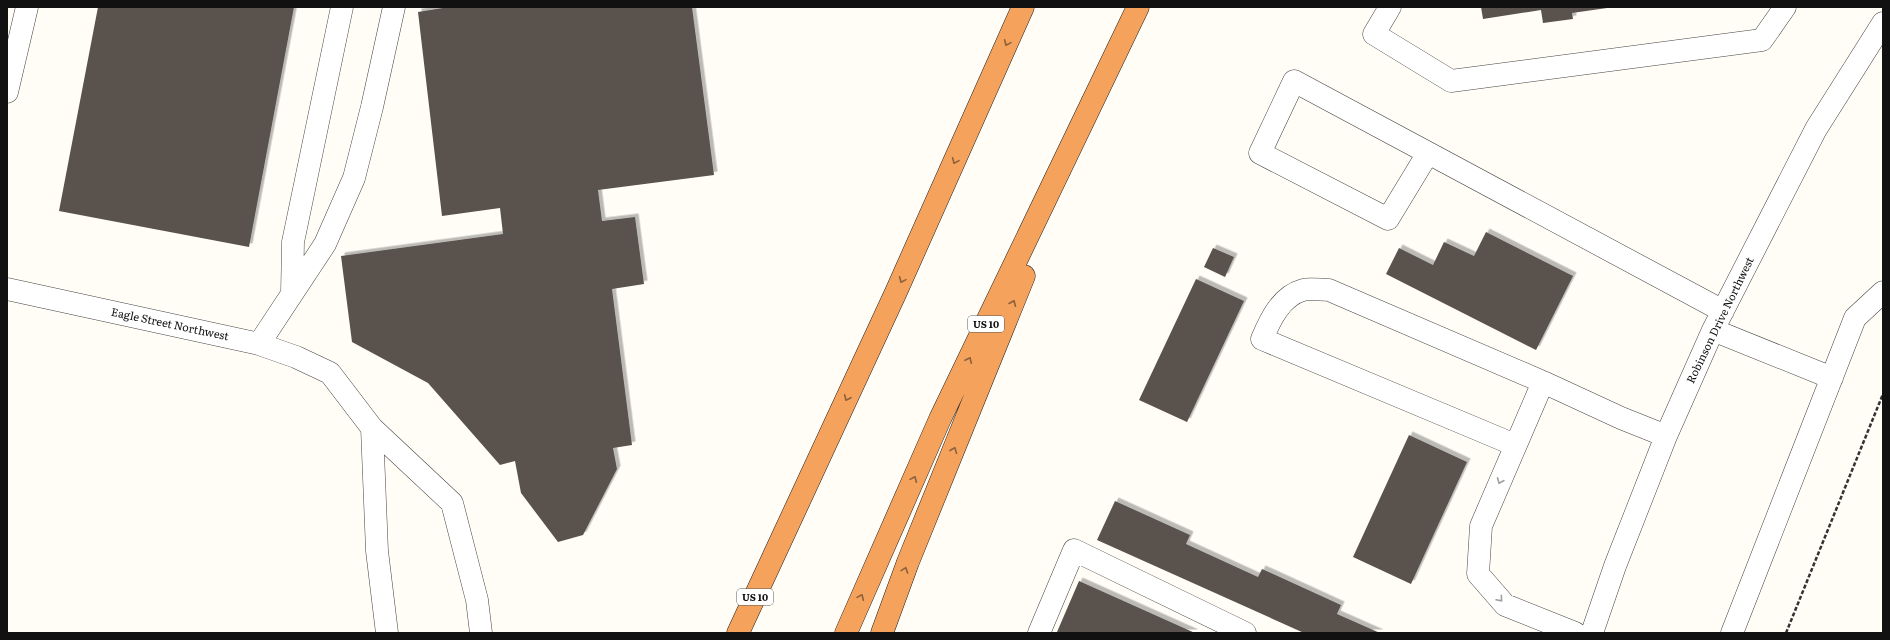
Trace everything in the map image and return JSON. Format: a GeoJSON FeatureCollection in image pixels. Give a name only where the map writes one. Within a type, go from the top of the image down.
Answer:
{"type":"FeatureCollection","features":[{"type":"Feature","properties":{"kind":"highway","name":"US 10"},"geometry":{"type":"LineString","coordinates":[[738,633],[896,292],[1023,7]]}},
{"type":"Feature","properties":{"kind":"highway","name":"US 10"},"geometry":{"type":"LineString","coordinates":[[846,633],[940,420],[1135,12]]}},
{"type":"Feature","properties":{"kind":"highway"},"geometry":{"type":"LineString","coordinates":[[882,633],[908,562],[1007,318],[1135,12]]}},
{"type":"Feature","properties":{"kind":"highway"},"geometry":{"type":"LineString","coordinates":[[733,633],[772,560]]}},
{"type":"Feature","properties":{"kind":"street"},"geometry":{"type":"LineString","coordinates":[[7,92],[27,7]]}},
{"type":"Feature","properties":{"kind":"street"},"geometry":{"type":"LineString","coordinates":[[292,294],[293,242],[342,7]]}},
{"type":"Feature","properties":{"kind":"street"},"geometry":{"type":"LineString","coordinates":[[259,344],[325,244],[354,178],[372,107],[394,7]]}},
{"type":"Feature","properties":{"kind":"street"},"geometry":{"type":"LineString","coordinates":[[1390,7],[1374,34],[1451,81],[1762,40],[1785,7]]}},
{"type":"Feature","properties":{"kind":"street","name":"Robinson Drive Northwest"},"geometry":{"type":"LineString","coordinates":[[1592,633],[1615,566],[1666,436],[1718,321],[1816,129],[1883,23]]}},
{"type":"Feature","properties":{"kind":"street"},"geometry":{"type":"LineString","coordinates":[[1428,153],[1388,219],[1260,152],[1294,81],[1428,153],[1718,321],[1832,378]]}},
{"type":"Feature","properties":{"kind":"street","name":"Eagle Street Northwest"},"geometry":{"type":"LineString","coordinates":[[7,289],[259,344],[296,357],[330,373],[372,428]]}},
{"type":"Feature","properties":{"kind":"street"},"geometry":{"type":"LineString","coordinates":[[1515,445],[1262,339],[1270,320],[1282,302],[1303,290],[1329,290],[1543,382],[1621,418],[1666,436]]}},
{"type":"Feature","properties":{"kind":"street"},"geometry":{"type":"LineString","coordinates":[[1732,633],[1855,318],[1883,292]]}},
{"type":"Feature","properties":{"kind":"street"},"geometry":{"type":"LineString","coordinates":[[1543,382],[1481,526],[1478,574],[1505,605],[1575,633]]}},
{"type":"Feature","properties":{"kind":"street"},"geometry":{"type":"LineString","coordinates":[[372,428],[377,551],[387,633]]}},
{"type":"Feature","properties":{"kind":"street"},"geometry":{"type":"LineString","coordinates":[[372,428],[452,502],[477,600],[481,633]]}},
{"type":"Feature","properties":{"kind":"street"},"geometry":{"type":"LineString","coordinates":[[1039,633],[1074,550],[1245,633]]}},
{"type":"Feature","properties":{"kind":"path"},"geometry":{"type":"LineString","coordinates":[[1786,633],[1883,394]]}},
{"type":"Feature","properties":{"kind":"building"},"geometry":{"type":"Polygon","coordinates":[[[98,7],[294,7],[249,247],[59,211],[98,7]]]}},
{"type":"Feature","properties":{"kind":"building"},"geometry":{"type":"Polygon","coordinates":[[[449,7],[692,7],[714,175],[598,190],[602,221],[635,217],[644,284],[612,289],[632,445],[613,448],[617,469],[583,535],[558,542],[521,493],[515,461],[500,465],[428,383],[352,342],[341,256],[503,234],[500,208],[442,216],[418,12],[449,7]]]}},
{"type":"Feature","properties":{"kind":"building"},"geometry":{"type":"Polygon","coordinates":[[[1481,7],[1607,8],[1572,13],[1573,19],[1543,23],[1541,10],[1483,19],[1481,7]]]}},
{"type":"Feature","properties":{"kind":"building"},"geometry":{"type":"Polygon","coordinates":[[[1486,232],[1573,276],[1536,350],[1386,274],[1399,248],[1433,265],[1444,242],[1474,256],[1486,232]]]}},
{"type":"Feature","properties":{"kind":"building"},"geometry":{"type":"Polygon","coordinates":[[[1213,248],[1234,257],[1225,277],[1204,267],[1213,248]]]}},
{"type":"Feature","properties":{"kind":"building"},"geometry":{"type":"Polygon","coordinates":[[[1196,279],[1244,301],[1187,422],[1139,400],[1196,279]]]}},
{"type":"Feature","properties":{"kind":"building"},"geometry":{"type":"Polygon","coordinates":[[[1409,435],[1467,462],[1411,584],[1353,557],[1409,435]]]}},
{"type":"Feature","properties":{"kind":"building"},"geometry":{"type":"Polygon","coordinates":[[[1115,501],[1190,535],[1186,544],[1258,577],[1262,569],[1341,605],[1337,614],[1380,633],[1304,633],[1097,540],[1115,501]]]}},
{"type":"Feature","properties":{"kind":"building"},"geometry":{"type":"Polygon","coordinates":[[[1079,581],[1195,633],[1059,633],[1057,632],[1079,581]]]}}]}
